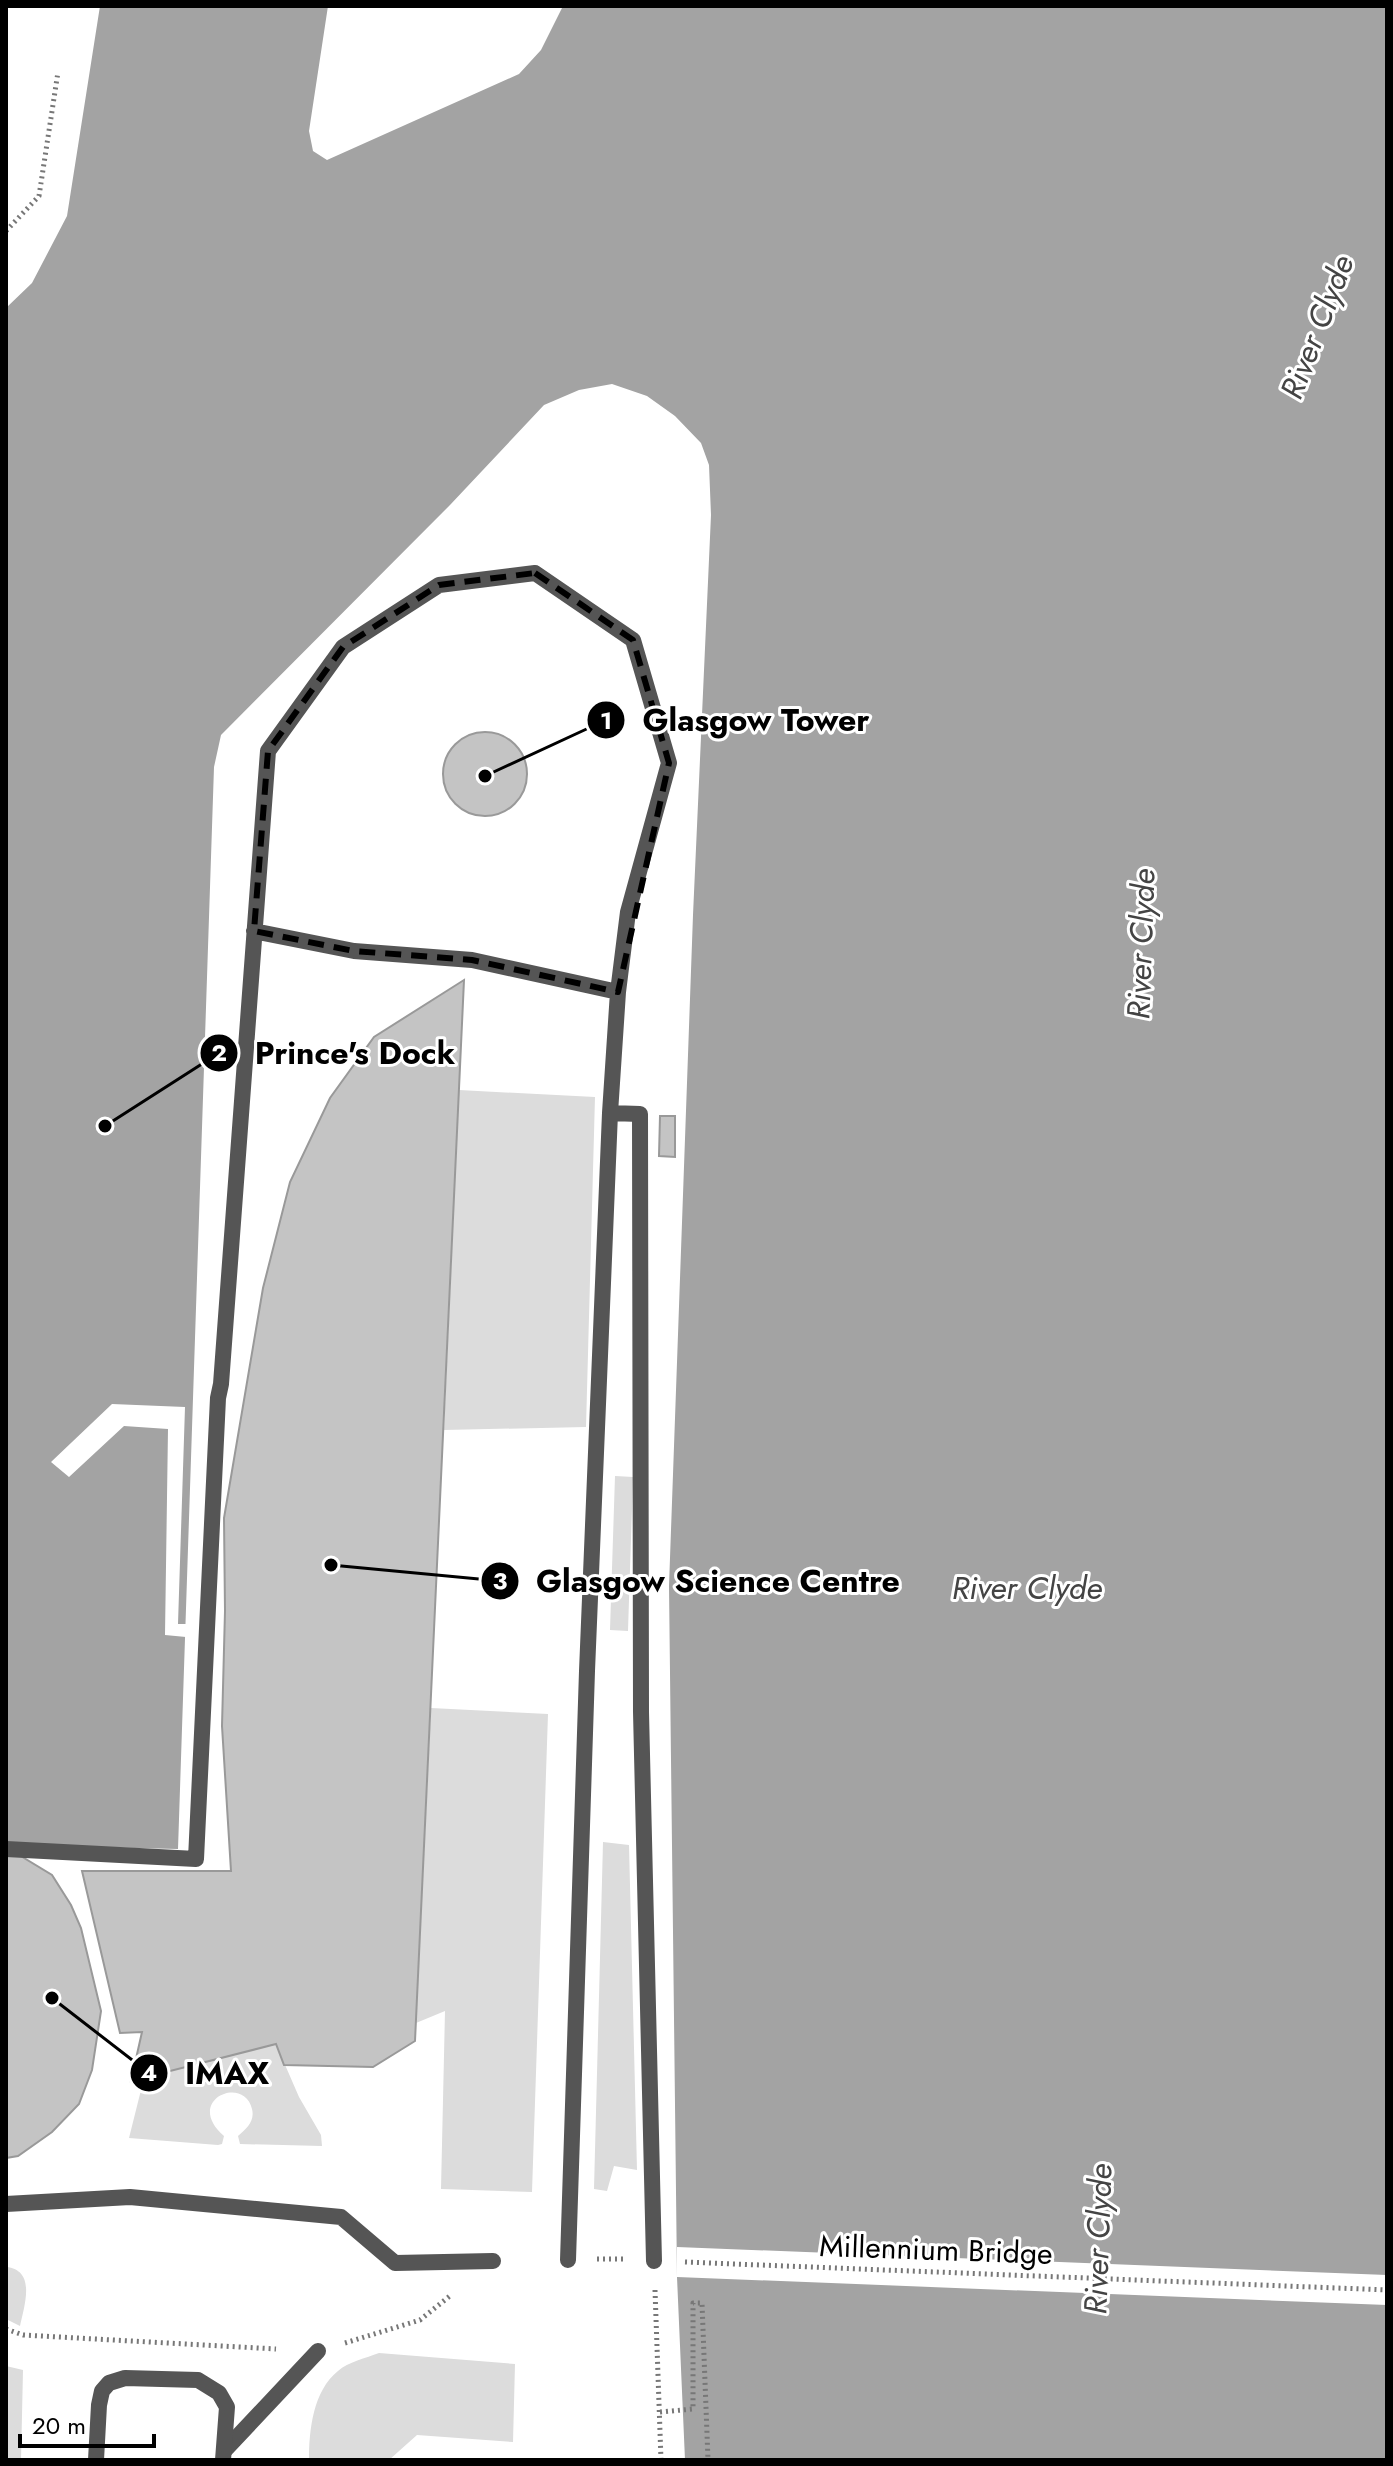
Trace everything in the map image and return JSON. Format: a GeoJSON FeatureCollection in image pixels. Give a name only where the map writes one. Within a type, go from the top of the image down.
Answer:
{"type":"FeatureCollection","features":[{"type":"Feature","properties":{"kind":"street"},"geometry":{"type":"LineString","coordinates":[[6,1849],[196,1859],[218,1398],[268,751],[343,647],[439,585],[535,573],[633,640],[669,763],[628,912],[618,992],[610,1113],[586,1703],[568,2260]]}},
{"type":"Feature","properties":{"kind":"street"},"geometry":{"type":"LineString","coordinates":[[254,931],[354,951],[472,960],[618,992]]}},
{"type":"Feature","properties":{"kind":"street"},"geometry":{"type":"LineString","coordinates":[[610,1113],[640,1114],[641,1712],[654,2261]]}},
{"type":"Feature","properties":{"kind":"street"},"geometry":{"type":"LineString","coordinates":[[6,2204],[130,2197],[341,2217],[395,2263],[493,2261]]}},
{"type":"Feature","properties":{"kind":"street"},"geometry":{"type":"LineString","coordinates":[[224,2455],[318,2351]]}},
{"type":"Feature","properties":{"kind":"street"},"geometry":{"type":"LineString","coordinates":[[96,2460],[102,2391],[109,2383],[125,2378],[198,2380],[219,2393],[227,2407],[224,2455]]}},
{"type":"Feature","properties":{"kind":"path"},"geometry":{"type":"LineString","coordinates":[[6,231],[39,196],[58,72]]}},
{"type":"Feature","properties":{"kind":"path"},"geometry":{"type":"LineString","coordinates":[[6,2329],[23,2335],[318,2351],[420,2320],[493,2261]]}},
{"type":"Feature","properties":{"kind":"path"},"geometry":{"type":"LineString","coordinates":[[654,2261],[661,2460]]}},
{"type":"Feature","properties":{"kind":"path","name":"Millennium Bridge"},"geometry":{"type":"LineString","coordinates":[[675,2261],[1387,2290]]}},
{"type":"Feature","properties":{"kind":"path"},"geometry":{"type":"LineString","coordinates":[[660,2412],[693,2409],[693,2303],[702,2303],[708,2460]]}},
{"type":"Feature","properties":{"kind":"highlighted area"},"geometry":{"type":"Polygon","coordinates":[[[535,573],[633,640],[669,763],[618,992],[472,960],[354,951],[254,931],[268,751],[343,647],[439,585],[535,573]]]}},
{"type":"Feature","properties":{"kind":"shaded area"},"geometry":{"type":"Polygon","coordinates":[[[459,1090],[595,1097],[586,1427],[444,1430],[459,1090]]]}},
{"type":"Feature","properties":{"kind":"shaded area"},"geometry":{"type":"Polygon","coordinates":[[[615,1476],[633,1477],[628,1631],[610,1630],[615,1476]]]}},
{"type":"Feature","properties":{"kind":"shaded area"},"geometry":{"type":"Polygon","coordinates":[[[431,1708],[548,1714],[532,2192],[441,2189],[445,2011],[416,2023],[431,1708]]]}},
{"type":"Feature","properties":{"kind":"shaded area"},"geometry":{"type":"Polygon","coordinates":[[[603,1842],[629,1845],[637,2170],[614,2166],[607,2191],[594,2189],[603,1842]]]}},
{"type":"Feature","properties":{"kind":"shaded area"},"geometry":{"type":"Polygon","coordinates":[[[276,2044],[299,2097],[321,2135],[322,2146],[240,2144],[238,2136],[251,2121],[253,2113],[247,2099],[238,2093],[220,2096],[213,2102],[210,2112],[213,2123],[224,2136],[222,2144],[129,2138],[144,2078],[276,2044]]]}},
{"type":"Feature","properties":{"kind":"shaded area"},"geometry":{"type":"Polygon","coordinates":[[[6,2267],[16,2270],[25,2282],[26,2299],[20,2326],[6,2319],[6,2267]]]}},
{"type":"Feature","properties":{"kind":"shaded area"},"geometry":{"type":"Polygon","coordinates":[[[379,2353],[515,2364],[513,2442],[417,2435],[389,2460],[309,2460],[314,2412],[323,2389],[342,2368],[379,2353]]]}},
{"type":"Feature","properties":{"kind":"shaded area"},"geometry":{"type":"Polygon","coordinates":[[[6,2366],[23,2370],[21,2460],[6,2460],[6,2366]]]}},
{"type":"Feature","properties":{"kind":"water","name":"River Clyde"},"geometry":{"type":"Polygon","coordinates":[[[100,6],[328,6],[309,131],[313,151],[327,160],[519,74],[541,50],[563,6],[1387,6],[1387,2460],[685,2460],[677,2277],[669,1586],[711,515],[709,465],[701,443],[675,416],[647,396],[612,384],[579,390],[544,405],[450,505],[221,735],[214,767],[178,1849],[6,1845],[6,308],[32,283],[67,216],[100,6]]]}},
{"type":"Feature","properties":{"kind":"pier"},"geometry":{"type":"Polygon","coordinates":[[[112,1404],[185,1407],[178,1624],[187,1624],[186,1637],[165,1635],[168,1429],[124,1426],[69,1477],[51,1462],[112,1404]]]}},
{"type":"Feature","properties":{"kind":"pier"},"geometry":{"type":"Polygon","coordinates":[[[677,2247],[1387,2275],[1387,2305],[677,2277],[677,2247]]]}},
{"type":"Feature","properties":{"kind":"building"},"geometry":{"type":"Polygon","coordinates":[[[485,732],[501,735],[520,751],[527,774],[524,790],[508,809],[485,816],[469,813],[450,797],[443,774],[446,758],[462,739],[485,732]]]}},
{"type":"Feature","properties":{"kind":"building"},"geometry":{"type":"Polygon","coordinates":[[[464,980],[415,2041],[373,2067],[284,2065],[276,2044],[131,2081],[142,2032],[120,2033],[82,1871],[231,1871],[222,1726],[224,1518],[263,1288],[290,1182],[330,1098],[374,1037],[464,980]]]}},
{"type":"Feature","properties":{"kind":"building"},"geometry":{"type":"Polygon","coordinates":[[[660,1116],[675,1116],[675,1157],[659,1156],[660,1116]]]}},
{"type":"Feature","properties":{"kind":"building"},"geometry":{"type":"Polygon","coordinates":[[[6,1854],[19,1855],[52,1875],[71,1905],[81,1928],[101,2011],[92,2070],[79,2104],[52,2132],[18,2156],[6,2158],[6,1854]]]}},
{"type":"Feature","properties":{"kind":"place","name":"Glasgow Tower"},"geometry":{"type":"Point","coordinates":[485,776]}},
{"type":"Feature","properties":{"kind":"place","name":"Prince's Dock"},"geometry":{"type":"Point","coordinates":[105,1126]}},
{"type":"Feature","properties":{"kind":"place","name":"Glasgow Science Centre"},"geometry":{"type":"Point","coordinates":[331,1565]}},
{"type":"Feature","properties":{"kind":"place","name":"IMAX"},"geometry":{"type":"Point","coordinates":[52,1998]}}]}
